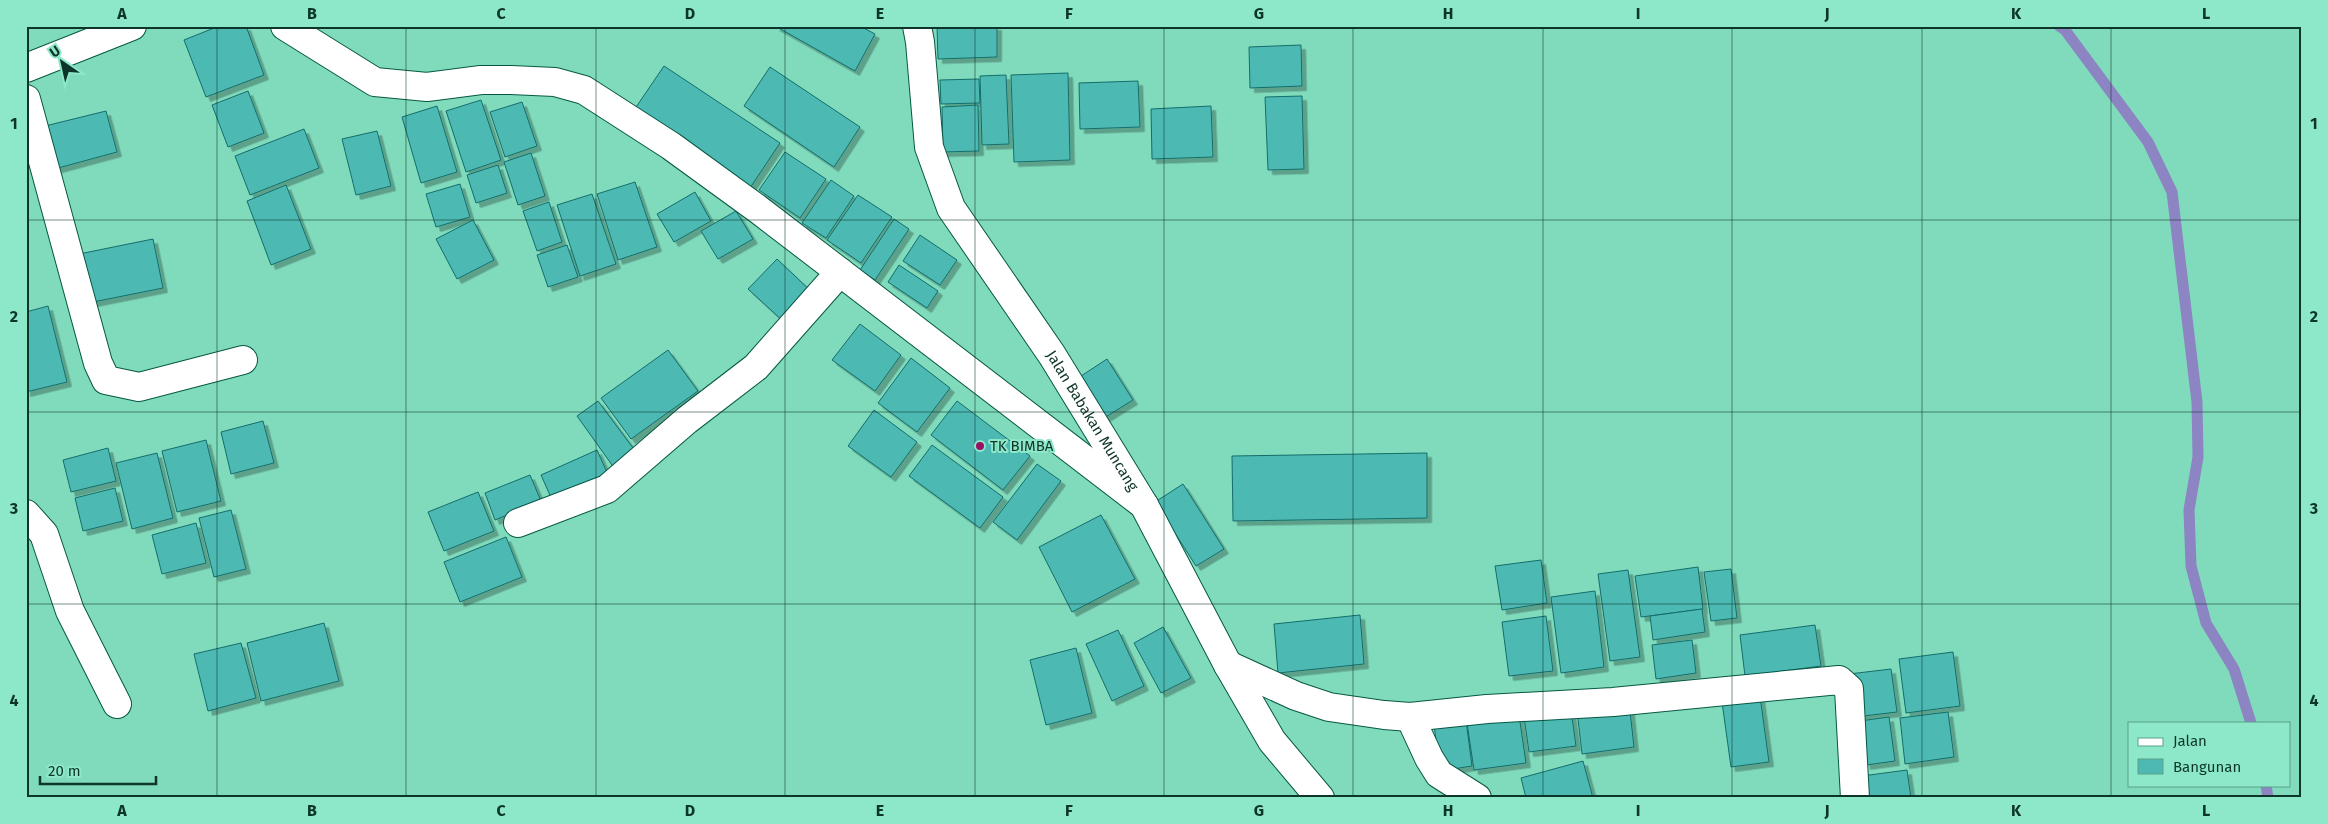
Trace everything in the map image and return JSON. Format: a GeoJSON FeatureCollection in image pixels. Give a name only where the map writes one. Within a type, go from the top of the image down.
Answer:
{"type":"FeatureCollection","features":[{"type":"Feature","properties":{"kind":"street"},"geometry":{"type":"LineString","coordinates":[[26,68],[132,26]]}},
{"type":"Feature","properties":{"kind":"street"},"geometry":{"type":"LineString","coordinates":[[286,26],[375,82],[427,87],[481,80],[512,80],[555,82],[584,90],[671,146],[840,272],[1144,505]]}},
{"type":"Feature","properties":{"kind":"street","name":"Jalan Babakan Muncang"},"geometry":{"type":"LineString","coordinates":[[917,26],[929,147],[952,208],[1052,355],[1144,505],[1228,665],[1272,741],[1320,798]]}},
{"type":"Feature","properties":{"kind":"street"},"geometry":{"type":"LineString","coordinates":[[26,99],[98,363],[106,380],[139,387],[243,360]]}},
{"type":"Feature","properties":{"kind":"street"},"geometry":{"type":"LineString","coordinates":[[518,523],[607,489],[688,420],[756,368],[840,272]]}},
{"type":"Feature","properties":{"kind":"street"},"geometry":{"type":"LineString","coordinates":[[26,514],[44,534],[70,611],[117,704]]}},
{"type":"Feature","properties":{"kind":"street"},"geometry":{"type":"LineString","coordinates":[[1228,665],[1296,696],[1328,707],[1384,715],[1410,716],[1487,709],[1623,701],[1839,680],[1849,689],[1855,798]]}},
{"type":"Feature","properties":{"kind":"street"},"geometry":{"type":"LineString","coordinates":[[1410,716],[1439,774],[1476,798]]}},
{"type":"Feature","properties":{"kind":"building"},"geometry":{"type":"Polygon","coordinates":[[[219,26],[246,26],[264,75],[206,97],[184,40],[219,26]]]}},
{"type":"Feature","properties":{"kind":"building"},"geometry":{"type":"Polygon","coordinates":[[[775,26],[860,26],[875,34],[855,71],[775,26]]]}},
{"type":"Feature","properties":{"kind":"building"},"geometry":{"type":"Polygon","coordinates":[[[937,26],[997,26],[997,57],[938,59],[937,26]]]}},
{"type":"Feature","properties":{"kind":"building"},"geometry":{"type":"Polygon","coordinates":[[[1301,45],[1302,86],[1250,88],[1249,47],[1301,45]]]}},
{"type":"Feature","properties":{"kind":"building"},"geometry":{"type":"Polygon","coordinates":[[[664,66],[780,143],[748,191],[632,113],[664,66]]]}},
{"type":"Feature","properties":{"kind":"building"},"geometry":{"type":"Polygon","coordinates":[[[770,67],[860,127],[834,167],[744,106],[770,67]]]}},
{"type":"Feature","properties":{"kind":"building"},"geometry":{"type":"Polygon","coordinates":[[[1068,73],[1070,160],[1014,162],[1011,75],[1068,73]]]}},
{"type":"Feature","properties":{"kind":"building"},"geometry":{"type":"Polygon","coordinates":[[[1006,75],[1009,144],[982,145],[980,76],[1006,75]]]}},
{"type":"Feature","properties":{"kind":"building"},"geometry":{"type":"Polygon","coordinates":[[[979,79],[980,103],[941,104],[940,80],[979,79]]]}},
{"type":"Feature","properties":{"kind":"building"},"geometry":{"type":"Polygon","coordinates":[[[1138,81],[1140,127],[1080,129],[1079,83],[1138,81]]]}},
{"type":"Feature","properties":{"kind":"building"},"geometry":{"type":"Polygon","coordinates":[[[248,91],[264,133],[228,147],[212,105],[248,91]]]}},
{"type":"Feature","properties":{"kind":"building"},"geometry":{"type":"Polygon","coordinates":[[[1302,96],[1304,169],[1268,170],[1265,97],[1302,96]]]}},
{"type":"Feature","properties":{"kind":"building"},"geometry":{"type":"Polygon","coordinates":[[[481,100],[501,160],[466,172],[446,111],[481,100]]]}},
{"type":"Feature","properties":{"kind":"building"},"geometry":{"type":"Polygon","coordinates":[[[522,102],[537,146],[505,157],[490,112],[522,102]]]}},
{"type":"Feature","properties":{"kind":"building"},"geometry":{"type":"Polygon","coordinates":[[[978,105],[979,151],[943,152],[942,107],[978,105]]]}},
{"type":"Feature","properties":{"kind":"building"},"geometry":{"type":"Polygon","coordinates":[[[437,106],[457,172],[421,183],[402,117],[437,106]]]}},
{"type":"Feature","properties":{"kind":"building"},"geometry":{"type":"Polygon","coordinates":[[[1211,106],[1213,157],[1152,159],[1151,109],[1211,106]]]}},
{"type":"Feature","properties":{"kind":"building"},"geometry":{"type":"Polygon","coordinates":[[[106,111],[117,152],[47,171],[37,128],[106,111]]]}},
{"type":"Feature","properties":{"kind":"building"},"geometry":{"type":"Polygon","coordinates":[[[304,129],[319,168],[250,195],[235,156],[304,129]]]}},
{"type":"Feature","properties":{"kind":"building"},"geometry":{"type":"Polygon","coordinates":[[[377,131],[391,186],[356,195],[342,139],[377,131]]]}},
{"type":"Feature","properties":{"kind":"building"},"geometry":{"type":"Polygon","coordinates":[[[785,152],[826,179],[800,218],[759,190],[785,152]]]}},
{"type":"Feature","properties":{"kind":"building"},"geometry":{"type":"Polygon","coordinates":[[[531,153],[545,196],[518,205],[504,162],[531,153]]]}},
{"type":"Feature","properties":{"kind":"building"},"geometry":{"type":"Polygon","coordinates":[[[498,165],[507,193],[476,203],[467,175],[498,165]]]}},
{"type":"Feature","properties":{"kind":"building"},"geometry":{"type":"Polygon","coordinates":[[[831,180],[854,196],[826,238],[802,223],[831,180]]]}},
{"type":"Feature","properties":{"kind":"building"},"geometry":{"type":"Polygon","coordinates":[[[635,182],[657,247],[618,260],[597,194],[635,182]]]}},
{"type":"Feature","properties":{"kind":"building"},"geometry":{"type":"Polygon","coordinates":[[[460,184],[470,217],[436,227],[426,194],[460,184]]]}},
{"type":"Feature","properties":{"kind":"building"},"geometry":{"type":"Polygon","coordinates":[[[286,185],[311,249],[271,265],[247,201],[286,185]]]}},
{"type":"Feature","properties":{"kind":"building"},"geometry":{"type":"Polygon","coordinates":[[[695,192],[711,221],[674,242],[657,214],[695,192]]]}},
{"type":"Feature","properties":{"kind":"building"},"geometry":{"type":"Polygon","coordinates":[[[592,194],[616,264],[580,276],[557,205],[592,194]]]}},
{"type":"Feature","properties":{"kind":"building"},"geometry":{"type":"Polygon","coordinates":[[[858,195],[892,217],[861,263],[827,240],[858,195]]]}},
{"type":"Feature","properties":{"kind":"building"},"geometry":{"type":"Polygon","coordinates":[[[549,202],[562,242],[537,251],[523,211],[549,202]]]}},
{"type":"Feature","properties":{"kind":"building"},"geometry":{"type":"Polygon","coordinates":[[[736,211],[753,239],[718,259],[701,231],[736,211]]]}},
{"type":"Feature","properties":{"kind":"building"},"geometry":{"type":"Polygon","coordinates":[[[894,219],[909,229],[875,280],[860,270],[894,219]]]}},
{"type":"Feature","properties":{"kind":"building"},"geometry":{"type":"Polygon","coordinates":[[[473,220],[494,260],[457,279],[436,239],[473,220]]]}},
{"type":"Feature","properties":{"kind":"building"},"geometry":{"type":"Polygon","coordinates":[[[920,235],[957,260],[940,285],[903,261],[920,235]]]}},
{"type":"Feature","properties":{"kind":"building"},"geometry":{"type":"Polygon","coordinates":[[[153,239],[163,288],[88,303],[79,254],[153,239]]]}},
{"type":"Feature","properties":{"kind":"building"},"geometry":{"type":"Polygon","coordinates":[[[567,245],[578,277],[548,287],[537,255],[567,245]]]}},
{"type":"Feature","properties":{"kind":"building"},"geometry":{"type":"Polygon","coordinates":[[[777,259],[813,293],[785,323],[748,289],[777,259]]]}},
{"type":"Feature","properties":{"kind":"building"},"geometry":{"type":"Polygon","coordinates":[[[899,265],[938,291],[927,308],[888,282],[899,265]]]}},
{"type":"Feature","properties":{"kind":"building"},"geometry":{"type":"Polygon","coordinates":[[[48,306],[67,382],[26,392],[26,312],[48,306]]]}},
{"type":"Feature","properties":{"kind":"building"},"geometry":{"type":"Polygon","coordinates":[[[860,324],[901,355],[875,391],[832,360],[860,324]]]}},
{"type":"Feature","properties":{"kind":"building"},"geometry":{"type":"Polygon","coordinates":[[[668,350],[698,391],[631,439],[601,398],[668,350]]]}},
{"type":"Feature","properties":{"kind":"building"},"geometry":{"type":"Polygon","coordinates":[[[911,358],[950,388],[917,432],[878,403],[911,358]]]}},
{"type":"Feature","properties":{"kind":"building"},"geometry":{"type":"Polygon","coordinates":[[[1107,359],[1133,400],[1104,418],[1078,378],[1107,359]]]}},
{"type":"Feature","properties":{"kind":"building"},"geometry":{"type":"Polygon","coordinates":[[[598,401],[639,456],[617,472],[577,416],[598,401]]]}},
{"type":"Feature","properties":{"kind":"building","name":"TK BIMBA"},"geometry":{"type":"Polygon","coordinates":[[[957,401],[1030,456],[1003,490],[931,435],[957,401]]]}},
{"type":"Feature","properties":{"kind":"building"},"geometry":{"type":"Polygon","coordinates":[[[874,410],[917,442],[891,477],[848,446],[874,410]]]}},
{"type":"Feature","properties":{"kind":"building"},"geometry":{"type":"Polygon","coordinates":[[[263,421],[274,463],[231,474],[221,432],[263,421]]]}},
{"type":"Feature","properties":{"kind":"building"},"geometry":{"type":"Polygon","coordinates":[[[206,440],[221,501],[177,512],[162,451],[206,440]]]}},
{"type":"Feature","properties":{"kind":"building"},"geometry":{"type":"Polygon","coordinates":[[[932,445],[1003,497],[980,528],[909,476],[932,445]]]}},
{"type":"Feature","properties":{"kind":"building"},"geometry":{"type":"Polygon","coordinates":[[[108,448],[116,481],[71,492],[63,460],[108,448]]]}},
{"type":"Feature","properties":{"kind":"building"},"geometry":{"type":"Polygon","coordinates":[[[597,450],[609,477],[553,502],[541,475],[597,450]]]}},
{"type":"Feature","properties":{"kind":"building"},"geometry":{"type":"Polygon","coordinates":[[[157,453],[173,518],[132,529],[116,463],[157,453]]]}},
{"type":"Feature","properties":{"kind":"building"},"geometry":{"type":"Polygon","coordinates":[[[1427,453],[1427,518],[1233,521],[1232,456],[1427,453]]]}},
{"type":"Feature","properties":{"kind":"building"},"geometry":{"type":"Polygon","coordinates":[[[1037,464],[1061,481],[1017,540],[993,522],[1037,464]]]}},
{"type":"Feature","properties":{"kind":"building"},"geometry":{"type":"Polygon","coordinates":[[[530,475],[541,501],[495,520],[485,493],[530,475]]]}},
{"type":"Feature","properties":{"kind":"building"},"geometry":{"type":"Polygon","coordinates":[[[1183,484],[1224,549],[1196,566],[1155,502],[1183,484]]]}},
{"type":"Feature","properties":{"kind":"building"},"geometry":{"type":"Polygon","coordinates":[[[115,488],[123,521],[83,531],[75,498],[115,488]]]}},
{"type":"Feature","properties":{"kind":"building"},"geometry":{"type":"Polygon","coordinates":[[[478,492],[494,531],[444,551],[428,512],[478,492]]]}},
{"type":"Feature","properties":{"kind":"building"},"geometry":{"type":"Polygon","coordinates":[[[231,510],[246,569],[214,577],[199,518],[231,510]]]}},
{"type":"Feature","properties":{"kind":"building"},"geometry":{"type":"Polygon","coordinates":[[[1101,515],[1135,579],[1072,612],[1039,547],[1101,515]]]}},
{"type":"Feature","properties":{"kind":"building"},"geometry":{"type":"Polygon","coordinates":[[[196,523],[206,563],[162,574],[152,535],[196,523]]]}},
{"type":"Feature","properties":{"kind":"building"},"geometry":{"type":"Polygon","coordinates":[[[506,537],[522,577],[460,602],[444,562],[506,537]]]}},
{"type":"Feature","properties":{"kind":"building"},"geometry":{"type":"Polygon","coordinates":[[[1541,560],[1547,603],[1502,610],[1495,566],[1541,560]]]}},
{"type":"Feature","properties":{"kind":"building"},"geometry":{"type":"Polygon","coordinates":[[[1698,567],[1703,609],[1641,617],[1635,576],[1698,567]]]}},
{"type":"Feature","properties":{"kind":"building"},"geometry":{"type":"Polygon","coordinates":[[[1731,569],[1737,618],[1711,621],[1704,572],[1731,569]]]}},
{"type":"Feature","properties":{"kind":"building"},"geometry":{"type":"Polygon","coordinates":[[[1628,570],[1640,657],[1610,661],[1598,574],[1628,570]]]}},
{"type":"Feature","properties":{"kind":"building"},"geometry":{"type":"Polygon","coordinates":[[[1595,591],[1604,667],[1561,673],[1551,597],[1595,591]]]}},
{"type":"Feature","properties":{"kind":"building"},"geometry":{"type":"Polygon","coordinates":[[[1702,609],[1705,632],[1653,640],[1650,616],[1702,609]]]}},
{"type":"Feature","properties":{"kind":"building"},"geometry":{"type":"Polygon","coordinates":[[[1360,615],[1364,664],[1278,673],[1274,624],[1360,615]]]}},
{"type":"Feature","properties":{"kind":"building"},"geometry":{"type":"Polygon","coordinates":[[[1546,616],[1553,671],[1509,676],[1502,622],[1546,616]]]}},
{"type":"Feature","properties":{"kind":"building"},"geometry":{"type":"Polygon","coordinates":[[[324,623],[339,681],[261,701],[247,643],[324,623]]]}},
{"type":"Feature","properties":{"kind":"building"},"geometry":{"type":"Polygon","coordinates":[[[1815,625],[1821,666],[1745,676],[1740,635],[1815,625]]]}},
{"type":"Feature","properties":{"kind":"building"},"geometry":{"type":"Polygon","coordinates":[[[1163,627],[1191,678],[1161,693],[1134,643],[1163,627]]]}},
{"type":"Feature","properties":{"kind":"building"},"geometry":{"type":"Polygon","coordinates":[[[1118,630],[1144,686],[1112,701],[1086,644],[1118,630]]]}},
{"type":"Feature","properties":{"kind":"building"},"geometry":{"type":"Polygon","coordinates":[[[1692,640],[1696,673],[1656,679],[1652,645],[1692,640]]]}},
{"type":"Feature","properties":{"kind":"building"},"geometry":{"type":"Polygon","coordinates":[[[241,643],[256,698],[208,711],[194,654],[241,643]]]}},
{"type":"Feature","properties":{"kind":"building"},"geometry":{"type":"Polygon","coordinates":[[[1076,648],[1092,713],[1046,725],[1030,660],[1076,648]]]}},
{"type":"Feature","properties":{"kind":"building"},"geometry":{"type":"Polygon","coordinates":[[[1953,652],[1960,706],[1906,713],[1899,659],[1953,652]]]}},
{"type":"Feature","properties":{"kind":"building"},"geometry":{"type":"Polygon","coordinates":[[[1891,669],[1897,712],[1855,717],[1849,674],[1891,669]]]}},
{"type":"Feature","properties":{"kind":"building"},"geometry":{"type":"Polygon","coordinates":[[[1760,696],[1769,762],[1731,767],[1722,702],[1760,696]]]}},
{"type":"Feature","properties":{"kind":"building"},"geometry":{"type":"Polygon","coordinates":[[[1629,702],[1634,747],[1582,754],[1577,710],[1629,702]]]}},
{"type":"Feature","properties":{"kind":"building"},"geometry":{"type":"Polygon","coordinates":[[[1571,710],[1576,746],[1529,752],[1524,717],[1571,710]]]}},
{"type":"Feature","properties":{"kind":"building"},"geometry":{"type":"Polygon","coordinates":[[[1948,712],[1954,757],[1905,764],[1900,718],[1948,712]]]}},
{"type":"Feature","properties":{"kind":"building"},"geometry":{"type":"Polygon","coordinates":[[[1465,713],[1472,766],[1440,771],[1433,717],[1465,713]]]}},
{"type":"Feature","properties":{"kind":"building"},"geometry":{"type":"Polygon","coordinates":[[[1519,715],[1526,763],[1474,770],[1467,723],[1519,715]]]}},
{"type":"Feature","properties":{"kind":"building"},"geometry":{"type":"Polygon","coordinates":[[[1889,717],[1895,761],[1866,765],[1860,721],[1889,717]]]}},
{"type":"Feature","properties":{"kind":"building"},"geometry":{"type":"Polygon","coordinates":[[[1583,761],[1593,798],[1526,798],[1521,778],[1583,761]]]}},
{"type":"Feature","properties":{"kind":"building"},"geometry":{"type":"Polygon","coordinates":[[[1907,770],[1911,798],[1865,798],[1862,776],[1907,770]]]}},
{"type":"Feature","properties":{"kind":"waterway"},"geometry":{"type":"LineString","coordinates":[[2059,26],[2065,30],[2148,142],[2172,192],[2197,402],[2198,457],[2189,510],[2191,566],[2206,623],[2234,669],[2251,722]]}},
{"type":"Feature","properties":{"kind":"waterway"},"geometry":{"type":"LineString","coordinates":[[2266,786],[2268,798]]}},
{"type":"Feature","properties":{"kind":"place","name":"TK BIMBA"},"geometry":{"type":"Point","coordinates":[980,446]}}]}
